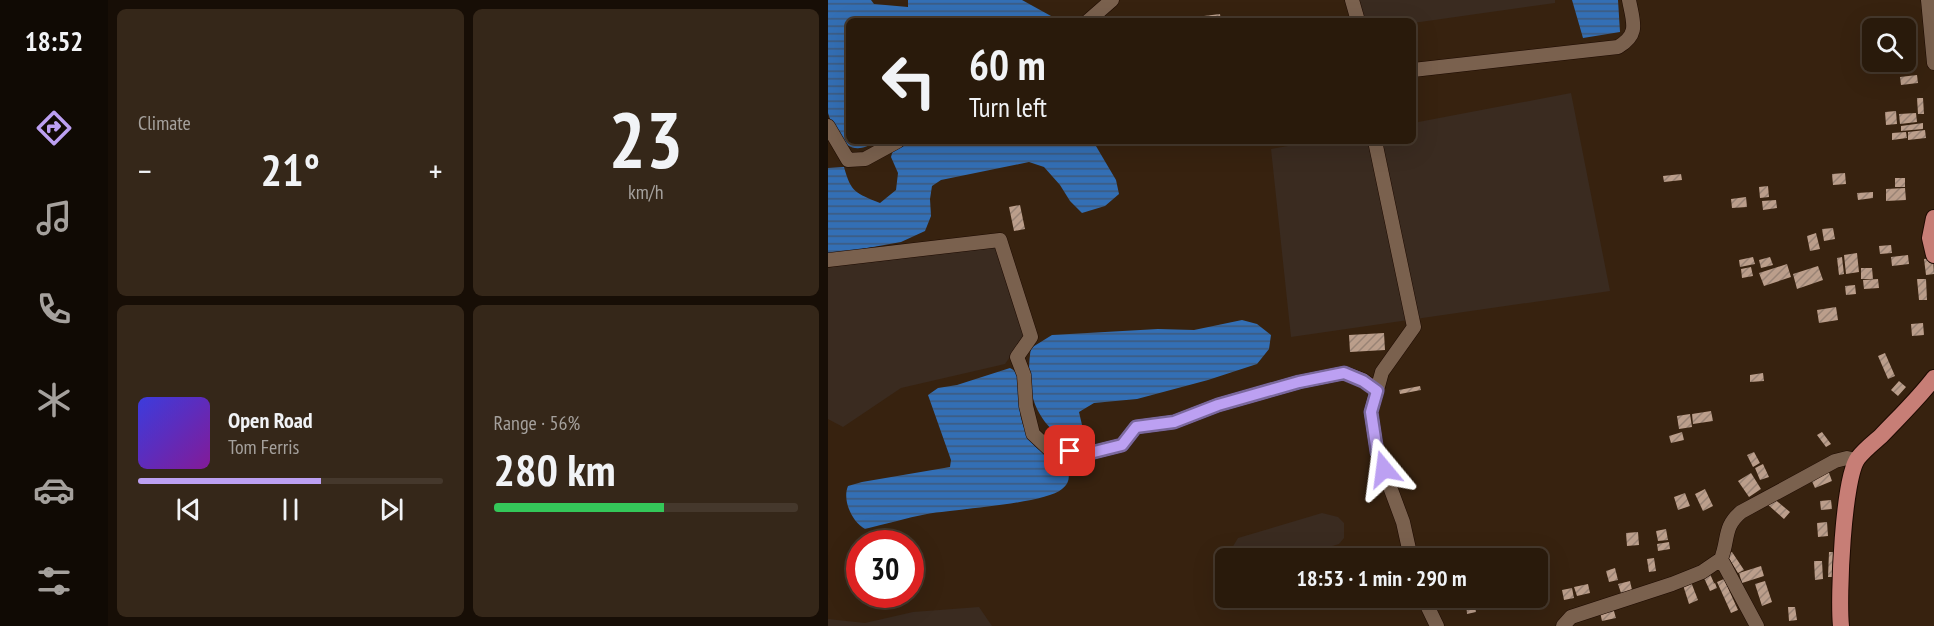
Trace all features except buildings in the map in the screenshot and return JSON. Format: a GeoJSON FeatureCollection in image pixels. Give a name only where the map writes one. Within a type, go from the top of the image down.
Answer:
{"type":"FeatureCollection","features":[{"type":"Feature","properties":{"kind":"main road"},"geometry":{"type":"LineString","coordinates":[[1934,218],[1930,238],[1934,255]]}},
{"type":"Feature","properties":{"kind":"main road"},"geometry":{"type":"LineString","coordinates":[[1841,626],[1839,608],[1841,559],[1856,460],[1934,378]]}},
{"type":"Feature","properties":{"kind":"street"},"geometry":{"type":"LineString","coordinates":[[1091,18],[1112,0]]}},
{"type":"Feature","properties":{"kind":"street"},"geometry":{"type":"LineString","coordinates":[[1352,0],[1357,18]]}},
{"type":"Feature","properties":{"kind":"street"},"geometry":{"type":"LineString","coordinates":[[1416,70],[1618,46],[1629,40],[1634,30],[1629,0]]}},
{"type":"Feature","properties":{"kind":"street"},"geometry":{"type":"LineString","coordinates":[[1928,0],[1934,63]]}},
{"type":"Feature","properties":{"kind":"street"},"geometry":{"type":"LineString","coordinates":[[828,126],[848,160],[865,159],[892,144]]}},
{"type":"Feature","properties":{"kind":"street"},"geometry":{"type":"LineString","coordinates":[[1376,144],[1414,327],[1382,372],[1371,412],[1377,452],[1409,548]]}},
{"type":"Feature","properties":{"kind":"street"},"geometry":{"type":"LineString","coordinates":[[828,260],[1000,240],[1031,337],[1017,357],[1024,375],[1026,406],[1033,434],[1050,450],[1090,453],[1122,445],[1136,427],[1174,422],[1228,402],[1299,382],[1344,373],[1363,381],[1377,391]]}},
{"type":"Feature","properties":{"kind":"street"},"geometry":{"type":"LineString","coordinates":[[1563,626],[1571,617],[1672,584],[1701,572],[1721,559],[1727,530],[1733,519],[1741,512],[1835,461],[1847,458],[1856,460]]}},
{"type":"Feature","properties":{"kind":"street"},"geometry":{"type":"LineString","coordinates":[[1721,559],[1757,626]]}},
{"type":"Feature","properties":{"kind":"street"},"geometry":{"type":"LineString","coordinates":[[1428,608],[1437,626]]}},
{"type":"Feature","properties":{"kind":"shaded area"},"geometry":{"type":"Polygon","coordinates":[[[1359,0],[1555,0],[1555,3],[1416,23],[1416,18],[1362,18],[1359,0]]]}},
{"type":"Feature","properties":{"kind":"shaded area"},"geometry":{"type":"Polygon","coordinates":[[[1571,93],[1610,291],[1291,337],[1271,149],[1299,144],[1416,144],[1416,122],[1571,93]]]}},
{"type":"Feature","properties":{"kind":"shaded area"},"geometry":{"type":"Polygon","coordinates":[[[997,245],[1026,334],[1005,364],[901,388],[843,427],[828,419],[828,268],[878,257],[997,245]]]}},
{"type":"Feature","properties":{"kind":"shaded area"},"geometry":{"type":"Polygon","coordinates":[[[1322,513],[1338,517],[1344,523],[1344,538],[1339,544],[1326,548],[1232,548],[1238,538],[1322,513]]]}},
{"type":"Feature","properties":{"kind":"shaded area"},"geometry":{"type":"Polygon","coordinates":[[[979,607],[992,626],[828,626],[828,619],[865,623],[913,612],[979,607]]]}},
{"type":"Feature","properties":{"kind":"water"},"geometry":{"type":"Polygon","coordinates":[[[828,0],[871,0],[874,4],[908,7],[908,0],[1022,0],[1051,16],[1051,18],[846,18],[846,144],[871,144],[859,148],[845,144],[835,131],[828,113],[828,0]]]}},
{"type":"Feature","properties":{"kind":"water"},"geometry":{"type":"Polygon","coordinates":[[[1572,0],[1618,0],[1620,32],[1583,38],[1572,0]]]}},
{"type":"Feature","properties":{"kind":"water"},"geometry":{"type":"Polygon","coordinates":[[[908,144],[1095,144],[1116,180],[1119,194],[1105,206],[1082,213],[1044,167],[1029,162],[941,180],[932,186],[931,216],[925,231],[901,242],[828,255],[828,168],[844,167],[849,182],[856,191],[880,203],[896,190],[898,173],[891,157],[893,150],[908,144]]]}},
{"type":"Feature","properties":{"kind":"water"},"geometry":{"type":"Polygon","coordinates":[[[1242,320],[1257,324],[1271,335],[1269,349],[1257,364],[1137,399],[1094,403],[1079,412],[1082,425],[1081,435],[1065,439],[1054,431],[1045,422],[1033,400],[1029,374],[1031,348],[1052,335],[1158,329],[1194,330],[1242,320]]]}},
{"type":"Feature","properties":{"kind":"water"},"geometry":{"type":"Polygon","coordinates":[[[1010,368],[1018,376],[1020,382],[1020,412],[1025,430],[1038,449],[1065,460],[1069,475],[1065,486],[1037,499],[927,514],[865,529],[860,526],[852,516],[847,504],[848,486],[950,467],[951,460],[928,395],[938,388],[957,385],[1010,368]]]}},
{"type":"Feature","properties":{"kind":"route"},"geometry":{"type":"LineString","coordinates":[[1070,451],[1090,453],[1122,445],[1136,427],[1174,422],[1218,405],[1299,382],[1344,373],[1363,381],[1377,391],[1371,412],[1377,452],[1384,469]]}}]}
